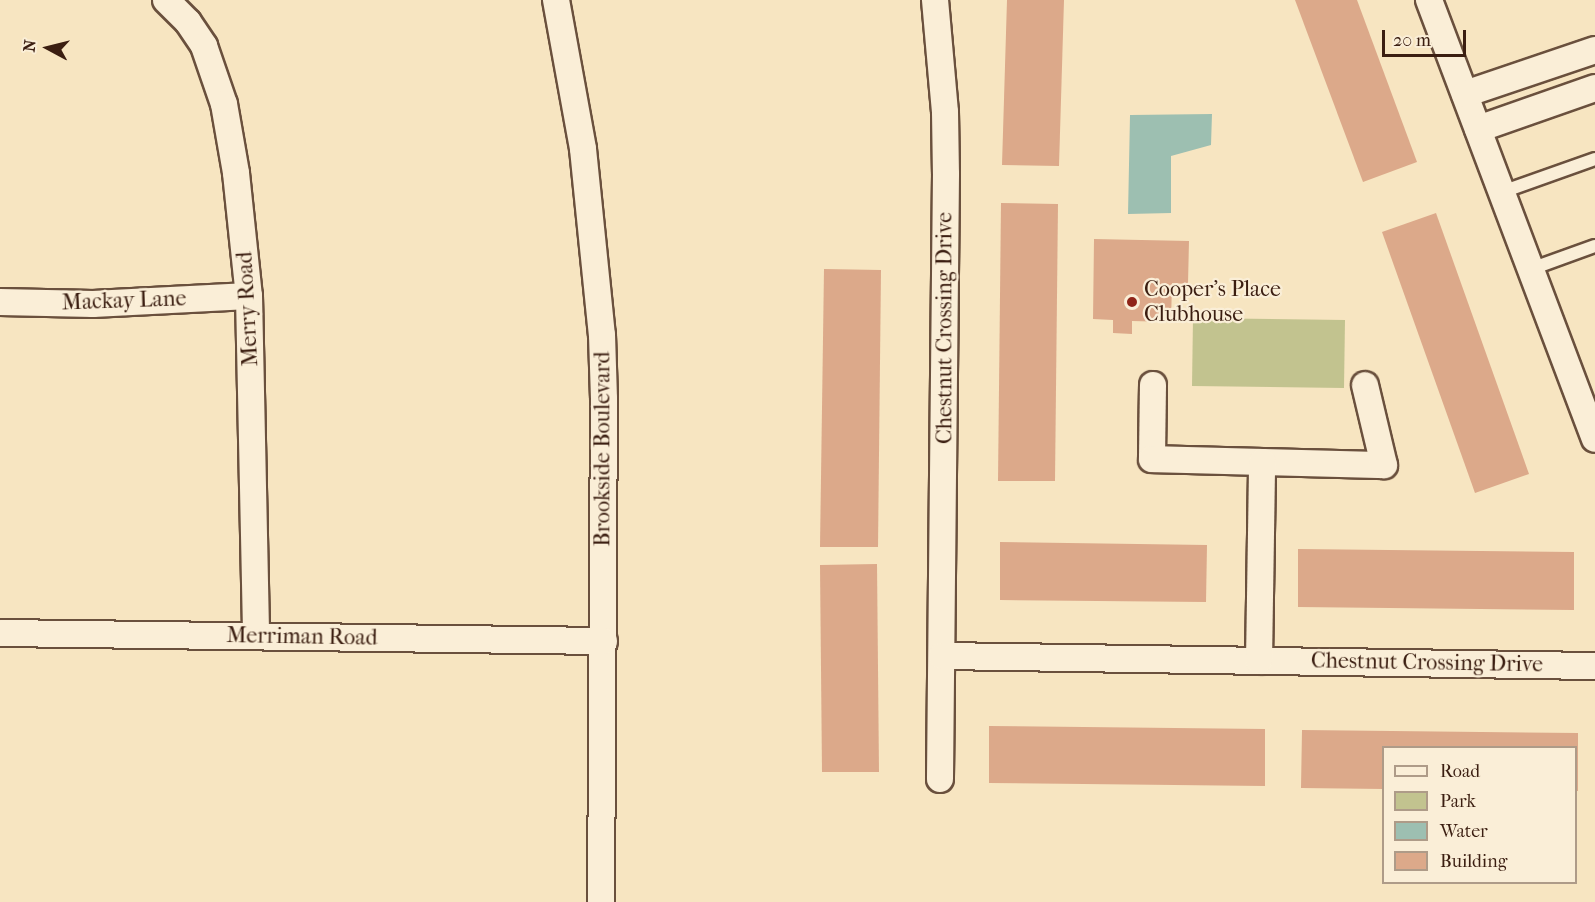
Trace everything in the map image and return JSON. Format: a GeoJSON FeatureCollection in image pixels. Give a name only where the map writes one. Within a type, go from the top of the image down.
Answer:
{"type":"FeatureCollection","features":[{"type":"Feature","properties":{"kind":"street","name":"Merry Road"},"geometry":{"type":"LineString","coordinates":[[166,0],[188,22],[204,46],[224,104],[236,173],[249,296],[256,636]]}},
{"type":"Feature","properties":{"kind":"street","name":"Brookside Boulevard"},"geometry":{"type":"LineString","coordinates":[[556,0],[583,149],[602,335],[601,902]]}},
{"type":"Feature","properties":{"kind":"street","name":"Chestnut Crossing Drive"},"geometry":{"type":"LineString","coordinates":[[935,0],[945,112],[946,174],[940,779]]}},
{"type":"Feature","properties":{"kind":"street"},"geometry":{"type":"LineString","coordinates":[[1429,0],[1595,439]]}},
{"type":"Feature","properties":{"kind":"street"},"geometry":{"type":"LineString","coordinates":[[1465,94],[1595,50]]}},
{"type":"Feature","properties":{"kind":"street"},"geometry":{"type":"LineString","coordinates":[[1478,129],[1595,87]]}},
{"type":"Feature","properties":{"kind":"street","name":"Mackay Lane"},"geometry":{"type":"LineString","coordinates":[[0,302],[93,304],[249,296]]}},
{"type":"Feature","properties":{"kind":"street"},"geometry":{"type":"LineString","coordinates":[[1153,385],[1152,459],[1384,465],[1365,385]]}},
{"type":"Feature","properties":{"kind":"street"},"geometry":{"type":"LineString","coordinates":[[1259,661],[1262,462]]}},
{"type":"Feature","properties":{"kind":"street","name":"Merriman Road"},"geometry":{"type":"LineString","coordinates":[[0,633],[603,641]]}},
{"type":"Feature","properties":{"kind":"street","name":"Chestnut Crossing Drive"},"geometry":{"type":"LineString","coordinates":[[942,656],[1595,666]]}},
{"type":"Feature","properties":{"kind":"lane"},"geometry":{"type":"LineString","coordinates":[[1502,192],[1595,159]]}},
{"type":"Feature","properties":{"kind":"lane"},"geometry":{"type":"LineString","coordinates":[[1531,269],[1595,246]]}},
{"type":"Feature","properties":{"kind":"green space"},"geometry":{"type":"Polygon","coordinates":[[[1193,318],[1345,320],[1344,388],[1192,386],[1193,318]]]}},
{"type":"Feature","properties":{"kind":"water"},"geometry":{"type":"Polygon","coordinates":[[[1212,114],[1211,145],[1171,156],[1171,213],[1128,214],[1130,115],[1212,114]]]}},
{"type":"Feature","properties":{"kind":"building"},"geometry":{"type":"Polygon","coordinates":[[[1007,0],[1064,0],[1059,166],[1002,165],[1007,0]]]}},
{"type":"Feature","properties":{"kind":"building"},"geometry":{"type":"Polygon","coordinates":[[[1295,0],[1357,0],[1417,162],[1363,182],[1295,0]]]}},
{"type":"Feature","properties":{"kind":"building"},"geometry":{"type":"Polygon","coordinates":[[[1001,203],[1058,204],[1055,481],[998,481],[1001,203]]]}},
{"type":"Feature","properties":{"kind":"building"},"geometry":{"type":"Polygon","coordinates":[[[1436,213],[1529,474],[1475,493],[1382,232],[1436,213]]]}},
{"type":"Feature","properties":{"kind":"building","name":"Cooper's Place Clubhouse"},"geometry":{"type":"Polygon","coordinates":[[[1094,239],[1189,241],[1188,284],[1172,283],[1171,322],[1132,321],[1132,334],[1113,333],[1113,320],[1093,319],[1094,239]]]}},
{"type":"Feature","properties":{"kind":"building"},"geometry":{"type":"Polygon","coordinates":[[[824,269],[881,270],[878,547],[820,547],[824,269]]]}},
{"type":"Feature","properties":{"kind":"building"},"geometry":{"type":"Polygon","coordinates":[[[1000,542],[1207,545],[1206,602],[1000,600],[1000,542]]]}},
{"type":"Feature","properties":{"kind":"building"},"geometry":{"type":"Polygon","coordinates":[[[1298,549],[1574,552],[1574,610],[1298,607],[1298,549]]]}},
{"type":"Feature","properties":{"kind":"building"},"geometry":{"type":"Polygon","coordinates":[[[877,564],[879,772],[822,772],[820,565],[877,564]]]}},
{"type":"Feature","properties":{"kind":"building"},"geometry":{"type":"Polygon","coordinates":[[[989,726],[1265,729],[1265,786],[989,783],[989,726]]]}},
{"type":"Feature","properties":{"kind":"building"},"geometry":{"type":"Polygon","coordinates":[[[1302,730],[1578,733],[1578,791],[1577,746],[1382,746],[1382,789],[1301,788],[1302,730]]]}},
{"type":"Feature","properties":{"kind":"place","name":"Cooper's Place Clubhouse"},"geometry":{"type":"Point","coordinates":[1132,302]}}]}
